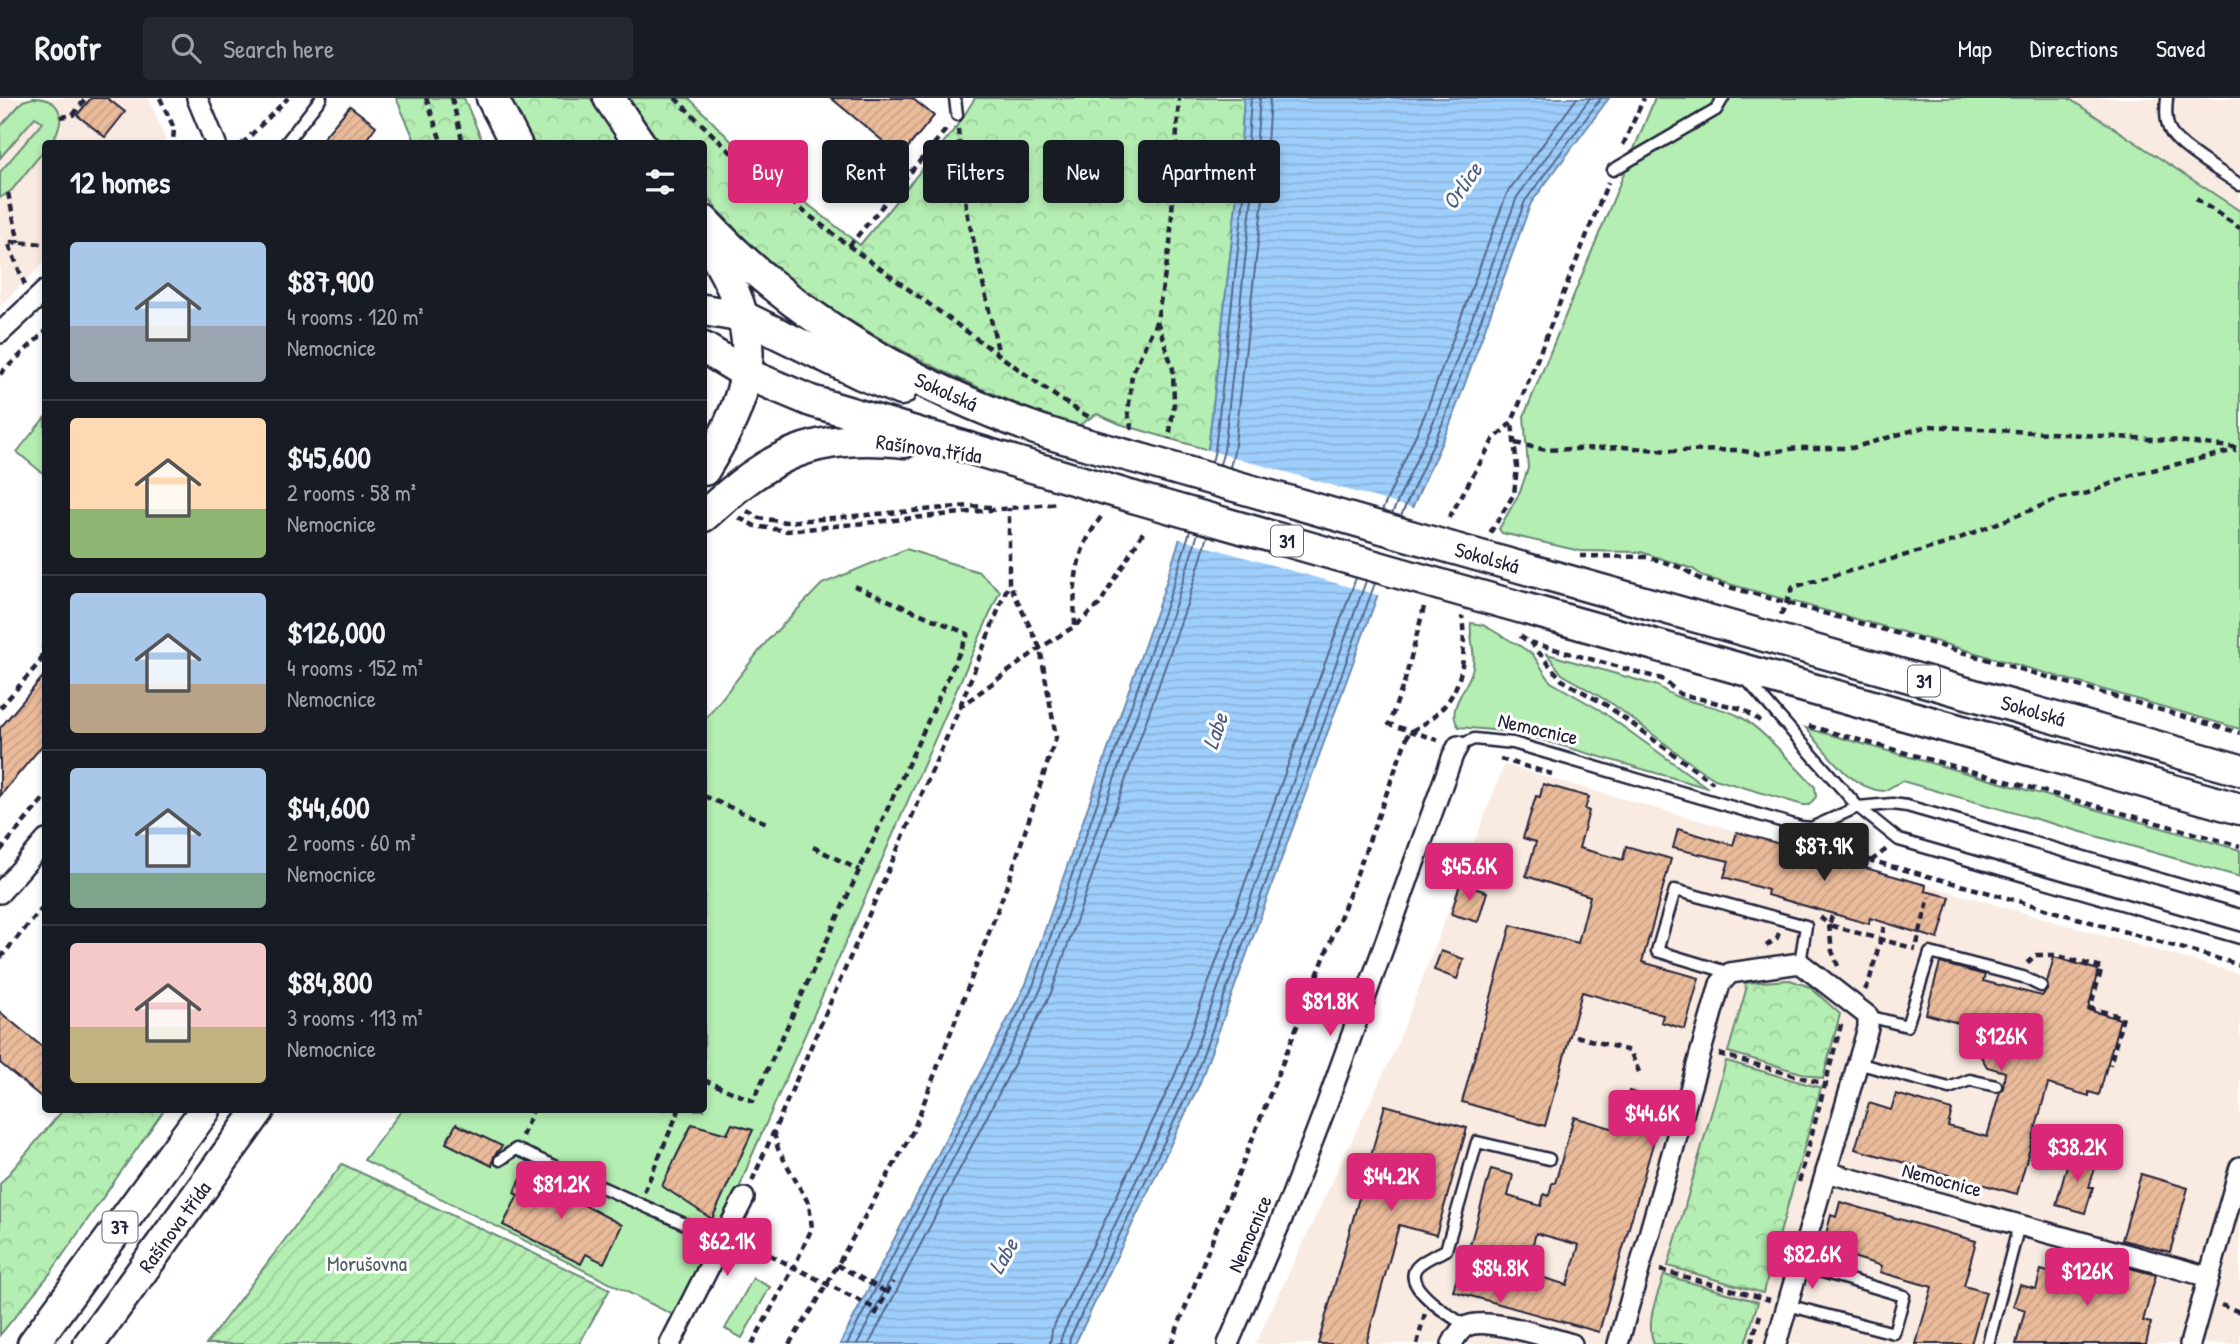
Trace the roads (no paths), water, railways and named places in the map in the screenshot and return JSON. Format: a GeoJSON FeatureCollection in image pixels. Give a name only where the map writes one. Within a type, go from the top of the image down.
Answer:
{"type":"FeatureCollection","features":[{"type":"Feature","properties":{"kind":"main road"},"geometry":{"type":"LineString","coordinates":[[490,98],[502,140]]}},
{"type":"Feature","properties":{"kind":"main road"},"geometry":{"type":"LineString","coordinates":[[490,98],[514,140]]}},
{"type":"Feature","properties":{"kind":"main road"},"geometry":{"type":"LineString","coordinates":[[610,98],[637,140]]}},
{"type":"Feature","properties":{"kind":"main road","name":"Sokolská"},"geometry":{"type":"LineString","coordinates":[[707,224],[732,251],[827,328],[896,369],[971,404],[1039,430],[2240,769]]}},
{"type":"Feature","properties":{"kind":"main road"},"geometry":{"type":"LineString","coordinates":[[707,240],[731,282],[744,317],[747,344],[747,374],[737,411],[707,466]]}},
{"type":"Feature","properties":{"kind":"main road"},"geometry":{"type":"LineString","coordinates":[[707,311],[744,317],[899,390],[1039,430]]}},
{"type":"Feature","properties":{"kind":"main road","name":"31"},"geometry":{"type":"LineString","coordinates":[[707,350],[747,374]]}},
{"type":"Feature","properties":{"kind":"main road","name":"Sokolská"},"geometry":{"type":"LineString","coordinates":[[747,374],[811,401],[1133,497],[1433,596],[1736,668],[2240,809]]}},
{"type":"Feature","properties":{"kind":"main road","name":"Rašínova třída"},"geometry":{"type":"LineString","coordinates":[[718,515],[741,482],[779,457],[818,444],[867,440],[908,442],[952,448],[1008,461]]}},
{"type":"Feature","properties":{"kind":"main road","name":"37"},"geometry":{"type":"LineString","coordinates":[[33,1344],[203,1113]]}},
{"type":"Feature","properties":{"kind":"main road","name":"Rašínova třída"},"geometry":{"type":"LineString","coordinates":[[89,1344],[257,1113]]}},
{"type":"Feature","properties":{"kind":"street"},"geometry":{"type":"LineString","coordinates":[[197,98],[210,140]]}},
{"type":"Feature","properties":{"kind":"street"},"geometry":{"type":"LineString","coordinates":[[0,333],[40,295]]}},
{"type":"Feature","properties":{"kind":"street","name":"Nemocnice"},"geometry":{"type":"LineString","coordinates":[[1228,1344],[1325,1109],[1458,746]]}},
{"type":"Feature","properties":{"kind":"street"},"geometry":{"type":"LineString","coordinates":[[0,893],[42,845]]}},
{"type":"Feature","properties":{"kind":"street"},"geometry":{"type":"LineString","coordinates":[[1624,1338],[1641,1264],[1725,978],[1800,963],[1868,1022],[1776,1344]]}},
{"type":"Feature","properties":{"kind":"street"},"geometry":{"type":"LineString","coordinates":[[2190,1344],[2236,1197],[2240,1167]]}},
{"type":"Feature","properties":{"kind":"street","name":"Nemocnice"},"geometry":{"type":"LineString","coordinates":[[1826,1172],[2209,1277]]}},
{"type":"Feature","properties":{"kind":"street"},"geometry":{"type":"LineString","coordinates":[[670,1344],[744,1198]]}},
{"type":"Feature","properties":{"kind":"street"},"geometry":{"type":"LineString","coordinates":[[1452,1344],[1457,1334],[1466,1326],[1484,1322],[1572,1344]]}},
{"type":"Feature","properties":{"kind":"lane"},"geometry":{"type":"LineString","coordinates":[[288,140],[321,98]]}},
{"type":"Feature","properties":{"kind":"lane"},"geometry":{"type":"LineString","coordinates":[[955,98],[957,116]]}},
{"type":"Feature","properties":{"kind":"lane"},"geometry":{"type":"LineString","coordinates":[[1613,170],[1716,110],[1723,98]]}},
{"type":"Feature","properties":{"kind":"lane"},"geometry":{"type":"LineString","coordinates":[[2168,98],[2166,118],[2171,132],[2179,142],[2240,184]]}},
{"type":"Feature","properties":{"kind":"lane"},"geometry":{"type":"LineString","coordinates":[[1736,668],[1858,807],[1899,841],[2240,937]]}},
{"type":"Feature","properties":{"kind":"lane","name":"Nemocnice"},"geometry":{"type":"LineString","coordinates":[[1458,746],[1474,740],[1513,743],[1801,827],[1811,828],[1858,807]]}},
{"type":"Feature","properties":{"kind":"lane"},"geometry":{"type":"LineString","coordinates":[[1858,807],[1892,804],[1907,806],[2240,902]]}},
{"type":"Feature","properties":{"kind":"lane"},"geometry":{"type":"LineString","coordinates":[[1725,978],[1657,951],[1675,890],[1806,926],[1800,963]]}},
{"type":"Feature","properties":{"kind":"lane"},"geometry":{"type":"LineString","coordinates":[[1868,1022],[1907,1026],[1930,953],[2023,978],[2041,986]]}},
{"type":"Feature","properties":{"kind":"lane"},"geometry":{"type":"LineString","coordinates":[[1857,1063],[1949,1088],[1970,1080],[1996,1086]]}},
{"type":"Feature","properties":{"kind":"lane"},"geometry":{"type":"LineString","coordinates":[[1466,1326],[1429,1299],[1416,1284],[1414,1273],[1418,1266],[1446,1250],[1477,1142],[1549,1158]]}},
{"type":"Feature","properties":{"kind":"lane"},"geometry":{"type":"LineString","coordinates":[[500,1160],[516,1149],[638,1206],[724,1242]]}},
{"type":"Feature","properties":{"kind":"lane"},"geometry":{"type":"LineString","coordinates":[[1987,1344],[2019,1225]]}},
{"type":"Feature","properties":{"kind":"lane"},"geometry":{"type":"LineString","coordinates":[[1787,1306],[1894,1333],[1904,1296],[1799,1265]]}},
{"type":"Feature","properties":{"kind":"water"},"geometry":{"type":"Polygon","coordinates":[[[1244,98],[1609,98],[1531,203],[1450,424],[1412,508],[1378,594],[1199,1085],[1075,1344],[840,1344],[1026,984],[1162,595],[1208,450],[1236,203],[1280,203],[1280,140],[1241,140],[1244,98]]]}},
{"type":"Feature","properties":{"kind":"water label","name":"Orlice"},"geometry":{"type":"Point","coordinates":[1462,186]}},
{"type":"Feature","properties":{"kind":"water label","name":"Labe"},"geometry":{"type":"Point","coordinates":[1215,731]}},
{"type":"Feature","properties":{"kind":"water label","name":"Labe"},"geometry":{"type":"Point","coordinates":[1003,1256]}},
{"type":"Feature","properties":{"kind":"park label","name":"Morušovna"},"geometry":{"type":"Point","coordinates":[367,1264]}}]}
